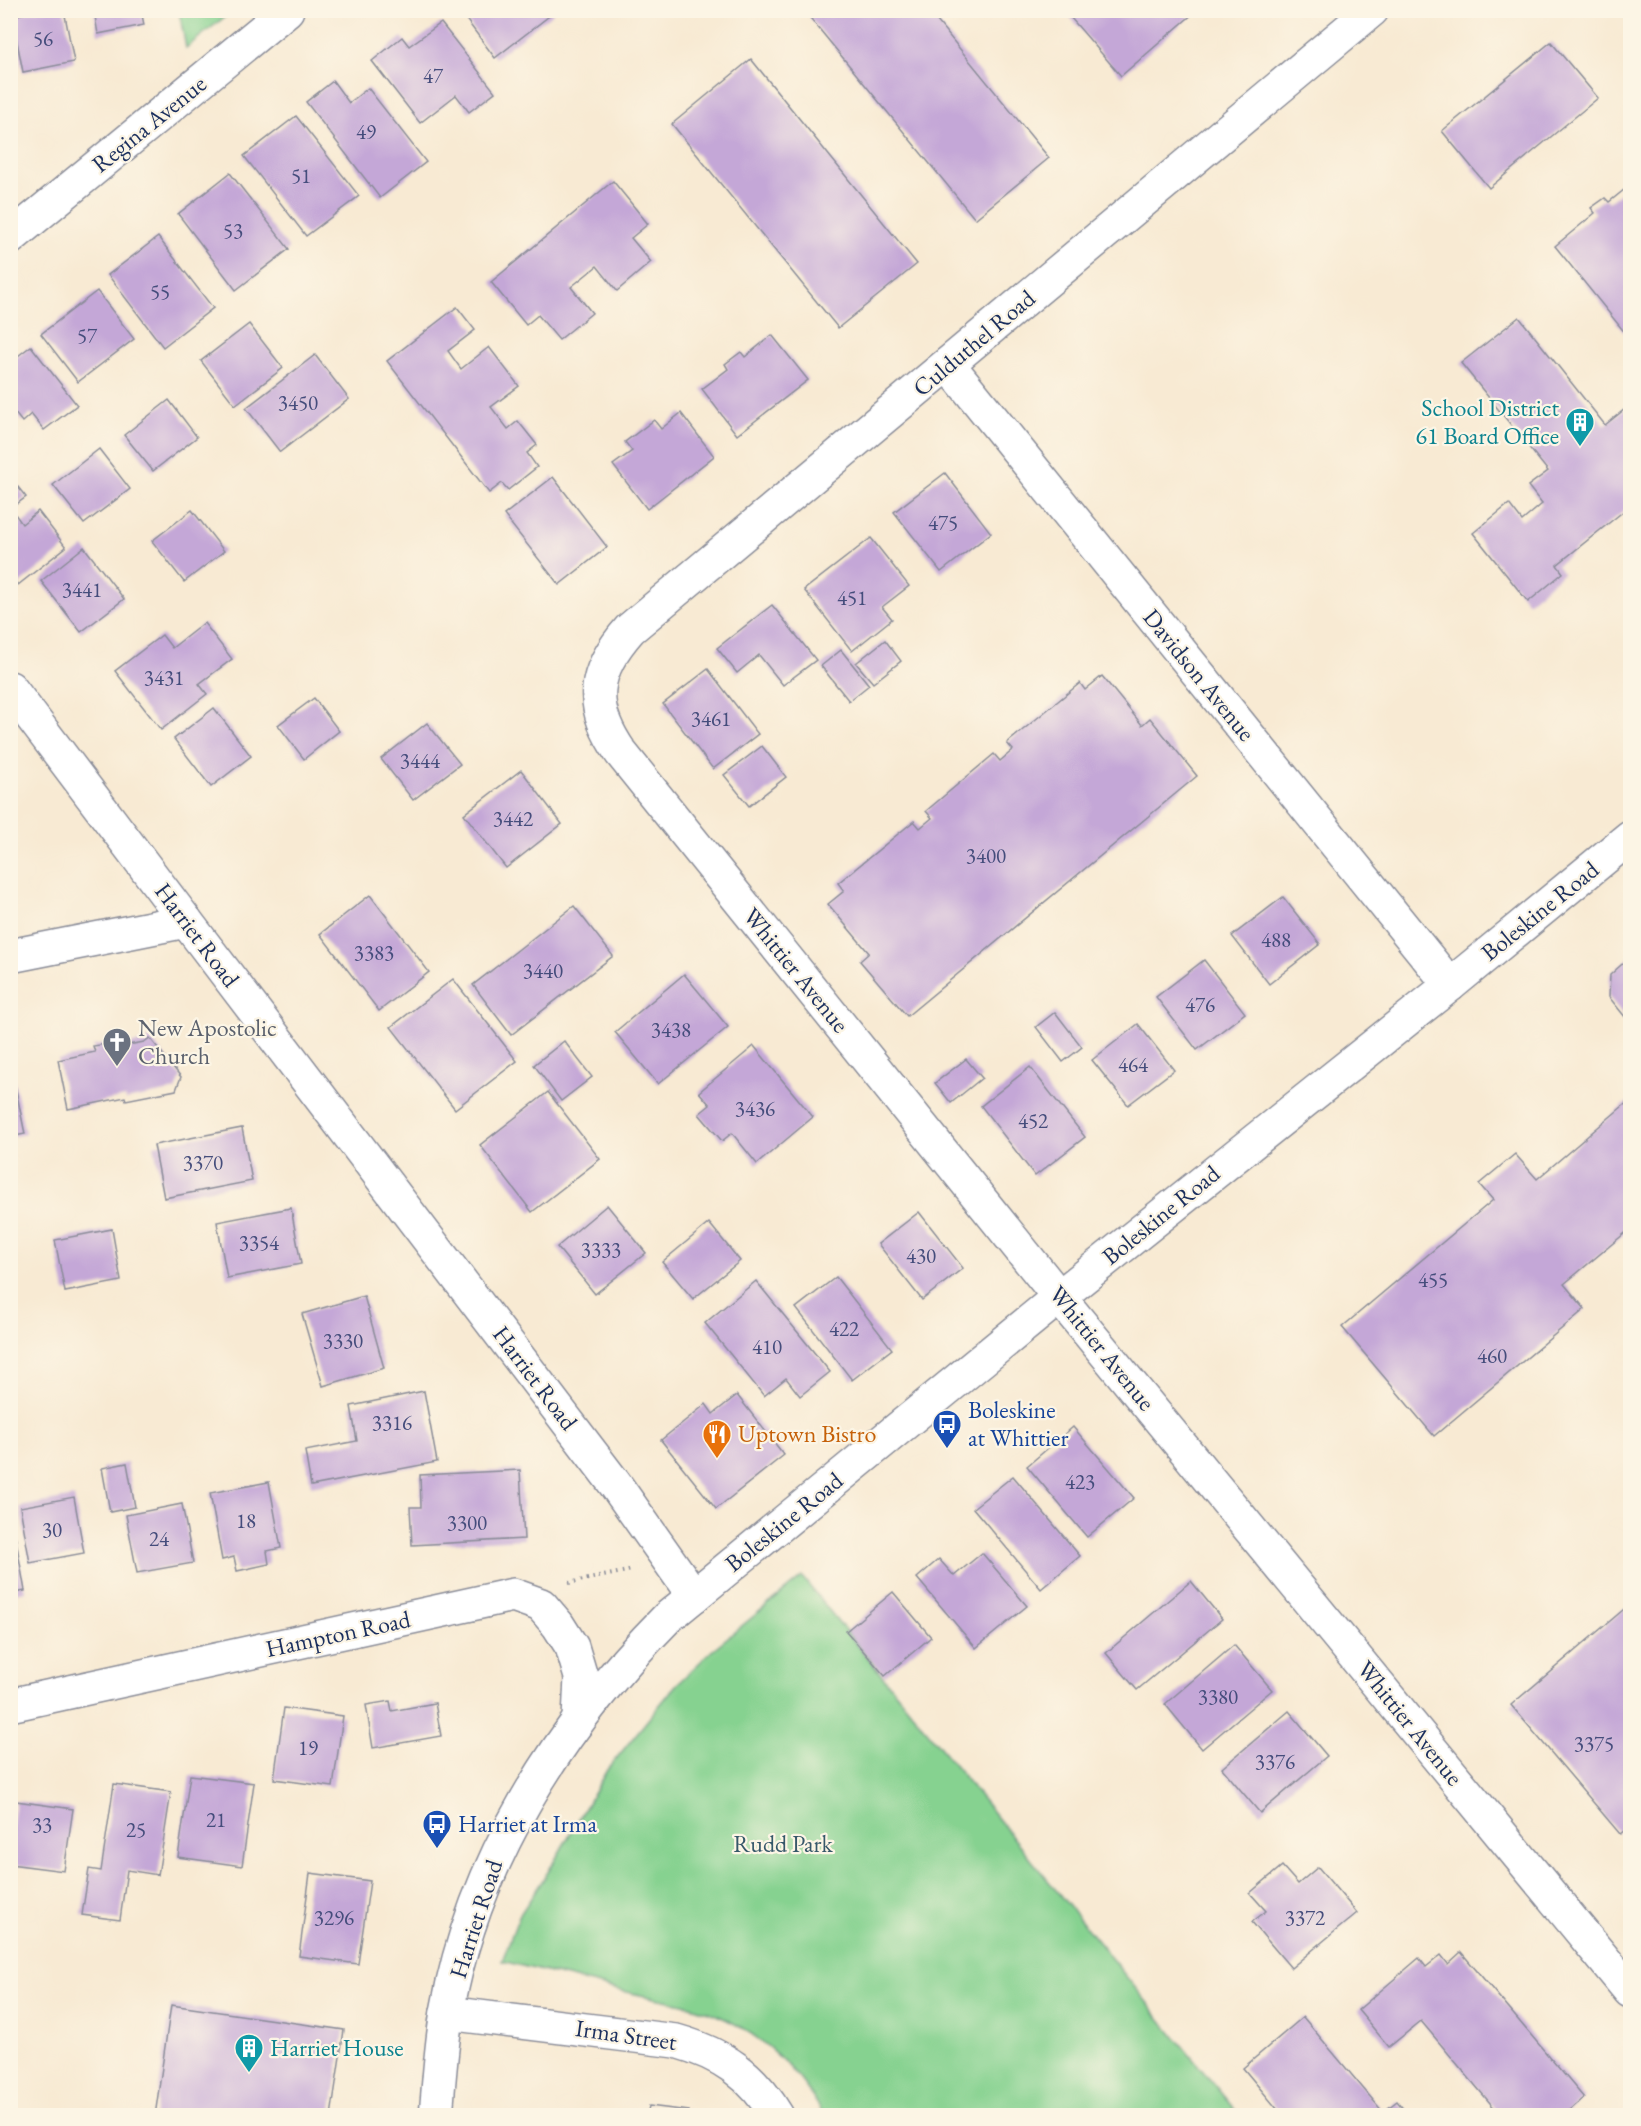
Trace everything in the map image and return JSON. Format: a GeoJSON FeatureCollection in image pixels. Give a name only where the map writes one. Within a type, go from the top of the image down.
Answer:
{"type":"FeatureCollection","features":[{"type":"Feature","properties":{"kind":"street","name":"Regina Avenue"},"geometry":{"type":"LineString","coordinates":[[10,238],[287,10]]}},
{"type":"Feature","properties":{"kind":"street","name":"Culduthel Road"},"geometry":{"type":"LineString","coordinates":[[597,691],[609,657],[630,629],[1372,10]]}},
{"type":"Feature","properties":{"kind":"street","name":"Davidson Avenue"},"geometry":{"type":"LineString","coordinates":[[948,364],[1450,985]]}},
{"type":"Feature","properties":{"kind":"street","name":"Harriet Road"},"geometry":{"type":"LineString","coordinates":[[10,688],[609,1475],[694,1596],[643,1642],[579,1719],[526,1799],[496,1855],[459,1959],[447,2013],[436,2115]]}},
{"type":"Feature","properties":{"kind":"street","name":"Whittier Avenue"},"geometry":{"type":"LineString","coordinates":[[597,691],[604,724],[621,753],[1059,1297],[1630,1991]]}},
{"type":"Feature","properties":{"kind":"street","name":"Boleskine Road"},"geometry":{"type":"LineString","coordinates":[[694,1596],[1059,1297],[1450,985],[1630,837]]}},
{"type":"Feature","properties":{"kind":"street"},"geometry":{"type":"LineString","coordinates":[[10,956],[186,921]]}},
{"type":"Feature","properties":{"kind":"street"},"geometry":{"type":"LineString","coordinates":[[513,1595],[541,1605],[558,1625],[572,1647],[581,1677],[579,1719]]}},
{"type":"Feature","properties":{"kind":"street","name":"Hampton Road"},"geometry":{"type":"LineString","coordinates":[[10,1706],[513,1595]]}},
{"type":"Feature","properties":{"kind":"street","name":"Irma Street"},"geometry":{"type":"LineString","coordinates":[[447,2013],[676,2041],[703,2049],[728,2062],[745,2075],[777,2115]]}},
{"type":"Feature","properties":{"kind":"path"},"geometry":{"type":"LineString","coordinates":[[513,1595],[605,1575],[630,1572],[663,1550]]}},
{"type":"Feature","properties":{"kind":"green space"},"geometry":{"type":"Polygon","coordinates":[[[179,10],[232,11],[186,48],[179,10]]]}},
{"type":"Feature","properties":{"kind":"green space","name":"Rudd Park"},"geometry":{"type":"Polygon","coordinates":[[[802,1577],[1239,2115],[824,2115],[799,2079],[770,2048],[753,2035],[715,2014],[502,1961],[519,1916],[548,1872],[607,1770],[676,1685],[717,1646],[802,1577]]]}},
{"type":"Feature","properties":{"kind":"building"},"geometry":{"type":"Polygon","coordinates":[[[40,10],[64,10],[74,62],[23,72],[12,16],[40,10]]]}},
{"type":"Feature","properties":{"kind":"building"},"geometry":{"type":"Polygon","coordinates":[[[94,10],[141,10],[144,25],[98,34],[94,10]]]}},
{"type":"Feature","properties":{"kind":"building"},"geometry":{"type":"Polygon","coordinates":[[[459,10],[551,10],[553,13],[495,58],[459,10]]]}},
{"type":"Feature","properties":{"kind":"building"},"geometry":{"type":"Polygon","coordinates":[[[811,10],[928,10],[1049,158],[975,219],[807,14],[811,10]]]}},
{"type":"Feature","properties":{"kind":"building"},"geometry":{"type":"Polygon","coordinates":[[[1064,10],[1194,10],[1195,12],[1121,76],[1064,10]]]}},
{"type":"Feature","properties":{"kind":"building"},"geometry":{"type":"Polygon","coordinates":[[[441,23],[495,92],[469,112],[456,95],[420,123],[372,61],[402,37],[409,46],[441,23]]]}},
{"type":"Feature","properties":{"kind":"building"},"geometry":{"type":"Polygon","coordinates":[[[1551,42],[1598,98],[1489,188],[1442,131],[1551,42]]]}},
{"type":"Feature","properties":{"kind":"building"},"geometry":{"type":"Polygon","coordinates":[[[751,59],[917,264],[838,328],[672,124],[751,59]]]}},
{"type":"Feature","properties":{"kind":"building"},"geometry":{"type":"Polygon","coordinates":[[[333,81],[349,103],[368,88],[426,162],[380,198],[306,102],[333,81]]]}},
{"type":"Feature","properties":{"kind":"building"},"geometry":{"type":"Polygon","coordinates":[[[296,116],[359,196],[306,236],[244,156],[296,116]]]}},
{"type":"Feature","properties":{"kind":"building"},"geometry":{"type":"Polygon","coordinates":[[[230,173],[289,249],[236,290],[178,214],[230,173]]]}},
{"type":"Feature","properties":{"kind":"building"},"geometry":{"type":"Polygon","coordinates":[[[613,181],[648,224],[631,238],[651,262],[617,291],[597,266],[571,287],[592,313],[559,340],[538,315],[526,325],[491,282],[613,181]]]}},
{"type":"Feature","properties":{"kind":"building"},"geometry":{"type":"Polygon","coordinates":[[[1630,185],[1630,339],[1555,246],[1595,213],[1591,208],[1605,198],[1609,202],[1630,185]]]}},
{"type":"Feature","properties":{"kind":"building"},"geometry":{"type":"Polygon","coordinates":[[[158,237],[213,308],[163,347],[108,275],[158,237]]]}},
{"type":"Feature","properties":{"kind":"building"},"geometry":{"type":"Polygon","coordinates":[[[97,291],[134,339],[78,382],[41,334],[97,291]]]}},
{"type":"Feature","properties":{"kind":"building"},"geometry":{"type":"Polygon","coordinates":[[[457,307],[475,330],[448,351],[461,369],[489,347],[519,386],[491,407],[508,429],[518,421],[537,445],[527,453],[537,467],[508,490],[502,483],[489,493],[387,361],[457,307]]]}},
{"type":"Feature","properties":{"kind":"building","name":"School District 61 Board Office"},"geometry":{"type":"Polygon","coordinates":[[[1519,317],[1605,425],[1630,405],[1630,506],[1557,565],[1563,573],[1528,602],[1473,533],[1509,504],[1522,521],[1542,504],[1528,486],[1548,471],[1461,363],[1519,317]]]}},
{"type":"Feature","properties":{"kind":"building"},"geometry":{"type":"Polygon","coordinates":[[[249,324],[283,368],[235,405],[201,361],[249,324]]]}},
{"type":"Feature","properties":{"kind":"building"},"geometry":{"type":"Polygon","coordinates":[[[772,335],[808,380],[737,435],[702,389],[728,369],[725,364],[741,352],[745,357],[772,335]]]}},
{"type":"Feature","properties":{"kind":"building"},"geometry":{"type":"Polygon","coordinates":[[[31,346],[77,405],[44,430],[31,414],[22,422],[10,407],[10,362],[31,346]]]}},
{"type":"Feature","properties":{"kind":"building"},"geometry":{"type":"Polygon","coordinates":[[[315,355],[349,399],[280,452],[246,408],[315,355]]]}},
{"type":"Feature","properties":{"kind":"building"},"geometry":{"type":"Polygon","coordinates":[[[169,400],[197,437],[153,471],[124,435],[169,400]]]}},
{"type":"Feature","properties":{"kind":"building"},"geometry":{"type":"Polygon","coordinates":[[[681,413],[714,456],[647,509],[613,465],[632,451],[625,442],[654,420],[661,429],[681,413]]]}},
{"type":"Feature","properties":{"kind":"building"},"geometry":{"type":"Polygon","coordinates":[[[99,449],[130,489],[84,524],[53,485],[99,449]]]}},
{"type":"Feature","properties":{"kind":"building"},"geometry":{"type":"Polygon","coordinates":[[[945,473],[991,533],[941,572],[894,512],[945,473]]]}},
{"type":"Feature","properties":{"kind":"building"},"geometry":{"type":"Polygon","coordinates":[[[10,477],[26,497],[10,509],[10,477]]]}},
{"type":"Feature","properties":{"kind":"building"},"geometry":{"type":"Polygon","coordinates":[[[553,477],[607,547],[559,585],[504,515],[553,477]]]}},
{"type":"Feature","properties":{"kind":"building"},"geometry":{"type":"Polygon","coordinates":[[[192,510],[224,551],[184,582],[152,541],[192,510]]]}},
{"type":"Feature","properties":{"kind":"building"},"geometry":{"type":"Polygon","coordinates":[[[38,511],[66,547],[18,585],[10,576],[10,518],[15,514],[22,524],[38,511]]]}},
{"type":"Feature","properties":{"kind":"building"},"geometry":{"type":"Polygon","coordinates":[[[871,538],[909,586],[882,607],[892,619],[852,651],[804,590],[871,538]]]}},
{"type":"Feature","properties":{"kind":"building"},"geometry":{"type":"Polygon","coordinates":[[[84,547],[124,599],[81,632],[41,581],[84,547]]]}},
{"type":"Feature","properties":{"kind":"building"},"geometry":{"type":"Polygon","coordinates":[[[772,605],[816,660],[783,685],[759,655],[737,673],[717,648],[772,605]]]}},
{"type":"Feature","properties":{"kind":"building"},"geometry":{"type":"Polygon","coordinates":[[[204,623],[232,659],[199,684],[207,694],[161,730],[115,671],[162,635],[172,648],[204,623]]]}},
{"type":"Feature","properties":{"kind":"building"},"geometry":{"type":"Polygon","coordinates":[[[885,640],[901,661],[873,683],[856,663],[885,640]]]}},
{"type":"Feature","properties":{"kind":"building"},"geometry":{"type":"Polygon","coordinates":[[[841,650],[869,685],[849,701],[821,666],[841,650]]]}},
{"type":"Feature","properties":{"kind":"building"},"geometry":{"type":"Polygon","coordinates":[[[708,669],[758,734],[713,769],[663,704],[708,669]]]}},
{"type":"Feature","properties":{"kind":"building"},"geometry":{"type":"Polygon","coordinates":[[[1102,676],[1142,725],[1150,718],[1197,776],[907,1016],[860,961],[869,953],[828,904],[844,891],[838,883],[914,821],[920,828],[932,818],[926,811],[994,754],[1000,761],[1013,750],[1007,743],[1080,683],[1085,690],[1102,676]]]}},
{"type":"Feature","properties":{"kind":"building"},"geometry":{"type":"Polygon","coordinates":[[[314,698],[339,731],[304,759],[278,725],[314,698]]]}},
{"type":"Feature","properties":{"kind":"building"},"geometry":{"type":"Polygon","coordinates":[[[214,708],[251,756],[211,787],[174,739],[214,708]]]}},
{"type":"Feature","properties":{"kind":"building"},"geometry":{"type":"Polygon","coordinates":[[[427,723],[460,764],[413,800],[381,759],[427,723]]]}},
{"type":"Feature","properties":{"kind":"building"},"geometry":{"type":"Polygon","coordinates":[[[762,746],[786,777],[749,806],[724,775],[762,746]]]}},
{"type":"Feature","properties":{"kind":"building"},"geometry":{"type":"Polygon","coordinates":[[[521,770],[562,824],[506,868],[464,814],[521,770]]]}},
{"type":"Feature","properties":{"kind":"building"},"geometry":{"type":"Polygon","coordinates":[[[370,895],[429,972],[379,1011],[320,934],[370,895]]]}},
{"type":"Feature","properties":{"kind":"building"},"geometry":{"type":"Polygon","coordinates":[[[1283,897],[1320,944],[1269,984],[1232,936],[1283,897]]]}},
{"type":"Feature","properties":{"kind":"building"},"geometry":{"type":"Polygon","coordinates":[[[574,906],[613,956],[511,1035],[473,985],[574,906]]]}},
{"type":"Feature","properties":{"kind":"building"},"geometry":{"type":"Polygon","coordinates":[[[1630,957],[1630,1023],[1609,997],[1610,975],[1630,957]]]}},
{"type":"Feature","properties":{"kind":"building"},"geometry":{"type":"Polygon","coordinates":[[[1204,960],[1245,1013],[1197,1050],[1156,997],[1204,960]]]}},
{"type":"Feature","properties":{"kind":"building"},"geometry":{"type":"Polygon","coordinates":[[[684,974],[728,1027],[658,1084],[615,1032],[684,974]]]}},
{"type":"Feature","properties":{"kind":"building"},"geometry":{"type":"Polygon","coordinates":[[[453,979],[517,1061],[455,1109],[391,1027],[453,979]]]}},
{"type":"Feature","properties":{"kind":"building"},"geometry":{"type":"Polygon","coordinates":[[[1055,1012],[1082,1047],[1063,1062],[1036,1027],[1055,1012]]]}},
{"type":"Feature","properties":{"kind":"building"},"geometry":{"type":"Polygon","coordinates":[[[1138,1024],[1174,1070],[1128,1105],[1092,1060],[1138,1024]]]}},
{"type":"Feature","properties":{"kind":"building","name":"New Apostolic Church"},"geometry":{"type":"Polygon","coordinates":[[[150,1038],[181,1077],[176,1090],[126,1100],[125,1097],[68,1109],[58,1060],[95,1052],[93,1046],[106,1044],[107,1049],[144,1042],[150,1038]]]}},
{"type":"Feature","properties":{"kind":"building"},"geometry":{"type":"Polygon","coordinates":[[[564,1041],[592,1077],[561,1101],[534,1065],[564,1041]]]}},
{"type":"Feature","properties":{"kind":"building"},"geometry":{"type":"Polygon","coordinates":[[[754,1046],[813,1117],[757,1164],[732,1133],[722,1141],[699,1114],[710,1105],[699,1092],[754,1046]]]}},
{"type":"Feature","properties":{"kind":"building"},"geometry":{"type":"Polygon","coordinates":[[[966,1059],[982,1078],[951,1103],[935,1083],[966,1059]]]}},
{"type":"Feature","properties":{"kind":"building"},"geometry":{"type":"Polygon","coordinates":[[[1030,1067],[1085,1137],[1035,1176],[981,1106],[1030,1067]]]}},
{"type":"Feature","properties":{"kind":"building"},"geometry":{"type":"Polygon","coordinates":[[[10,1070],[12,1070],[25,1134],[10,1137],[10,1070]]]}},
{"type":"Feature","properties":{"kind":"building"},"geometry":{"type":"Polygon","coordinates":[[[548,1092],[600,1159],[532,1212],[480,1145],[548,1092]]]}},
{"type":"Feature","properties":{"kind":"building"},"geometry":{"type":"Polygon","coordinates":[[[1630,1100],[1630,1229],[1564,1284],[1585,1309],[1434,1436],[1342,1327],[1493,1200],[1479,1184],[1515,1154],[1537,1179],[1630,1100]]]}},
{"type":"Feature","properties":{"kind":"building"},"geometry":{"type":"Polygon","coordinates":[[[242,1128],[252,1181],[164,1198],[154,1145],[242,1128]]]}},
{"type":"Feature","properties":{"kind":"building"},"geometry":{"type":"Polygon","coordinates":[[[607,1205],[646,1253],[595,1294],[557,1247],[607,1205]]]}},
{"type":"Feature","properties":{"kind":"building"},"geometry":{"type":"Polygon","coordinates":[[[291,1208],[301,1264],[227,1278],[217,1222],[291,1208]]]}},
{"type":"Feature","properties":{"kind":"building"},"geometry":{"type":"Polygon","coordinates":[[[919,1212],[963,1268],[922,1300],[878,1244],[919,1212]]]}},
{"type":"Feature","properties":{"kind":"building"},"geometry":{"type":"Polygon","coordinates":[[[709,1223],[740,1261],[693,1299],[662,1262],[709,1223]]]}},
{"type":"Feature","properties":{"kind":"building"},"geometry":{"type":"Polygon","coordinates":[[[112,1229],[121,1281],[65,1292],[55,1240],[112,1229]]]}},
{"type":"Feature","properties":{"kind":"building"},"geometry":{"type":"Polygon","coordinates":[[[836,1277],[892,1349],[852,1380],[796,1308],[836,1277]]]}},
{"type":"Feature","properties":{"kind":"building"},"geometry":{"type":"Polygon","coordinates":[[[756,1281],[830,1372],[800,1396],[786,1378],[764,1396],[705,1323],[756,1281]]]}},
{"type":"Feature","properties":{"kind":"building"},"geometry":{"type":"Polygon","coordinates":[[[364,1296],[384,1368],[323,1386],[302,1314],[364,1296]]]}},
{"type":"Feature","properties":{"kind":"building"},"geometry":{"type":"Polygon","coordinates":[[[424,1391],[437,1462],[311,1486],[305,1451],[357,1441],[351,1406],[424,1391]]]}},
{"type":"Feature","properties":{"kind":"building"},"geometry":{"type":"Polygon","coordinates":[[[737,1395],[784,1455],[716,1509],[661,1440],[706,1404],[713,1414],[737,1395]]]}},
{"type":"Feature","properties":{"kind":"building"},"geometry":{"type":"Polygon","coordinates":[[[1073,1427],[1134,1498],[1087,1537],[1027,1466],[1073,1427]]]}},
{"type":"Feature","properties":{"kind":"building"},"geometry":{"type":"Polygon","coordinates":[[[127,1463],[135,1507],[110,1512],[102,1468],[127,1463]]]}},
{"type":"Feature","properties":{"kind":"building"},"geometry":{"type":"Polygon","coordinates":[[[520,1470],[524,1539],[412,1545],[410,1507],[421,1507],[420,1475],[520,1470]]]}},
{"type":"Feature","properties":{"kind":"building"},"geometry":{"type":"Polygon","coordinates":[[[1013,1476],[1080,1556],[1041,1589],[973,1508],[1013,1476]]]}},
{"type":"Feature","properties":{"kind":"building"},"geometry":{"type":"Polygon","coordinates":[[[269,1482],[281,1548],[267,1551],[269,1564],[237,1571],[234,1557],[222,1560],[210,1493],[269,1482]]]}},
{"type":"Feature","properties":{"kind":"building"},"geometry":{"type":"Polygon","coordinates":[[[74,1497],[84,1553],[30,1563],[20,1507],[74,1497]]]}},
{"type":"Feature","properties":{"kind":"building"},"geometry":{"type":"Polygon","coordinates":[[[182,1504],[193,1563],[137,1573],[126,1515],[182,1504]]]}},
{"type":"Feature","properties":{"kind":"building"},"geometry":{"type":"Polygon","coordinates":[[[12,1518],[25,1591],[10,1594],[10,1519],[12,1518]]]}},
{"type":"Feature","properties":{"kind":"building"},"geometry":{"type":"Polygon","coordinates":[[[982,1553],[1027,1606],[976,1648],[917,1578],[939,1559],[954,1576],[982,1553]]]}},
{"type":"Feature","properties":{"kind":"building"},"geometry":{"type":"Polygon","coordinates":[[[1191,1581],[1222,1619],[1137,1690],[1106,1653],[1191,1581]]]}},
{"type":"Feature","properties":{"kind":"building"},"geometry":{"type":"Polygon","coordinates":[[[893,1592],[931,1637],[885,1676],[846,1631],[893,1592]]]}},
{"type":"Feature","properties":{"kind":"building"},"geometry":{"type":"Polygon","coordinates":[[[1630,1604],[1630,1826],[1620,1834],[1511,1705],[1630,1604]]]}},
{"type":"Feature","properties":{"kind":"building"},"geometry":{"type":"Polygon","coordinates":[[[1234,1645],[1272,1690],[1202,1749],[1165,1704],[1234,1645]]]}},
{"type":"Feature","properties":{"kind":"building"},"geometry":{"type":"Polygon","coordinates":[[[390,1701],[392,1711],[435,1703],[441,1736],[373,1748],[366,1705],[390,1701]]]}},
{"type":"Feature","properties":{"kind":"building"},"geometry":{"type":"Polygon","coordinates":[[[284,1708],[343,1716],[333,1787],[274,1779],[284,1708]]]}},
{"type":"Feature","properties":{"kind":"building"},"geometry":{"type":"Polygon","coordinates":[[[1289,1711],[1327,1756],[1260,1813],[1222,1768],[1289,1711]]]}},
{"type":"Feature","properties":{"kind":"building"},"geometry":{"type":"Polygon","coordinates":[[[190,1775],[254,1783],[242,1866],[178,1857],[190,1775]]]}},
{"type":"Feature","properties":{"kind":"building"},"geometry":{"type":"Polygon","coordinates":[[[114,1784],[171,1792],[158,1875],[127,1870],[120,1920],[82,1915],[89,1869],[101,1871],[114,1784]]]}},
{"type":"Feature","properties":{"kind":"building"},"geometry":{"type":"Polygon","coordinates":[[[16,1801],[73,1809],[64,1871],[10,1864],[10,1841],[16,1801]]]}},
{"type":"Feature","properties":{"kind":"building"},"geometry":{"type":"Polygon","coordinates":[[[1282,1866],[1298,1884],[1318,1867],[1357,1913],[1291,1968],[1252,1922],[1266,1911],[1250,1893],[1282,1866]]]}},
{"type":"Feature","properties":{"kind":"building"},"geometry":{"type":"Polygon","coordinates":[[[310,1873],[370,1881],[358,1964],[299,1956],[310,1873]]]}},
{"type":"Feature","properties":{"kind":"building"},"geometry":{"type":"Polygon","coordinates":[[[1461,1952],[1584,2098],[1563,2116],[1501,2116],[1421,2021],[1389,2047],[1358,2010],[1419,1958],[1426,1967],[1441,1955],[1448,1964],[1461,1952]]]}},
{"type":"Feature","properties":{"kind":"building","name":"Harriet House"},"geometry":{"type":"Polygon","coordinates":[[[171,2005],[344,2030],[331,2116],[155,2116],[171,2005]]]}},
{"type":"Feature","properties":{"kind":"building"},"geometry":{"type":"Polygon","coordinates":[[[1303,2017],[1383,2112],[1397,2101],[1409,2116],[1283,2116],[1243,2068],[1303,2017]]]}},
{"type":"Feature","properties":{"kind":"building"},"geometry":{"type":"Polygon","coordinates":[[[649,2106],[689,2111],[689,2116],[647,2116],[649,2106]]]}},
{"type":"Feature","properties":{"kind":"place","name":"School District 61 Board Office"},"geometry":{"type":"Point","coordinates":[1580,448]}},
{"type":"Feature","properties":{"kind":"place","name":"New Apostolic Church"},"geometry":{"type":"Point","coordinates":[117,1068]}},
{"type":"Feature","properties":{"kind":"place","name":"Boleskine at Whittier"},"geometry":{"type":"Point","coordinates":[947,1450]}},
{"type":"Feature","properties":{"kind":"place","name":"Uptown Bistro"},"geometry":{"type":"Point","coordinates":[717,1460]}},
{"type":"Feature","properties":{"kind":"place","name":"Harriet at Irma"},"geometry":{"type":"Point","coordinates":[437,1850]}},
{"type":"Feature","properties":{"kind":"place","name":"Harriet House"},"geometry":{"type":"Point","coordinates":[249,2074]}}]}
